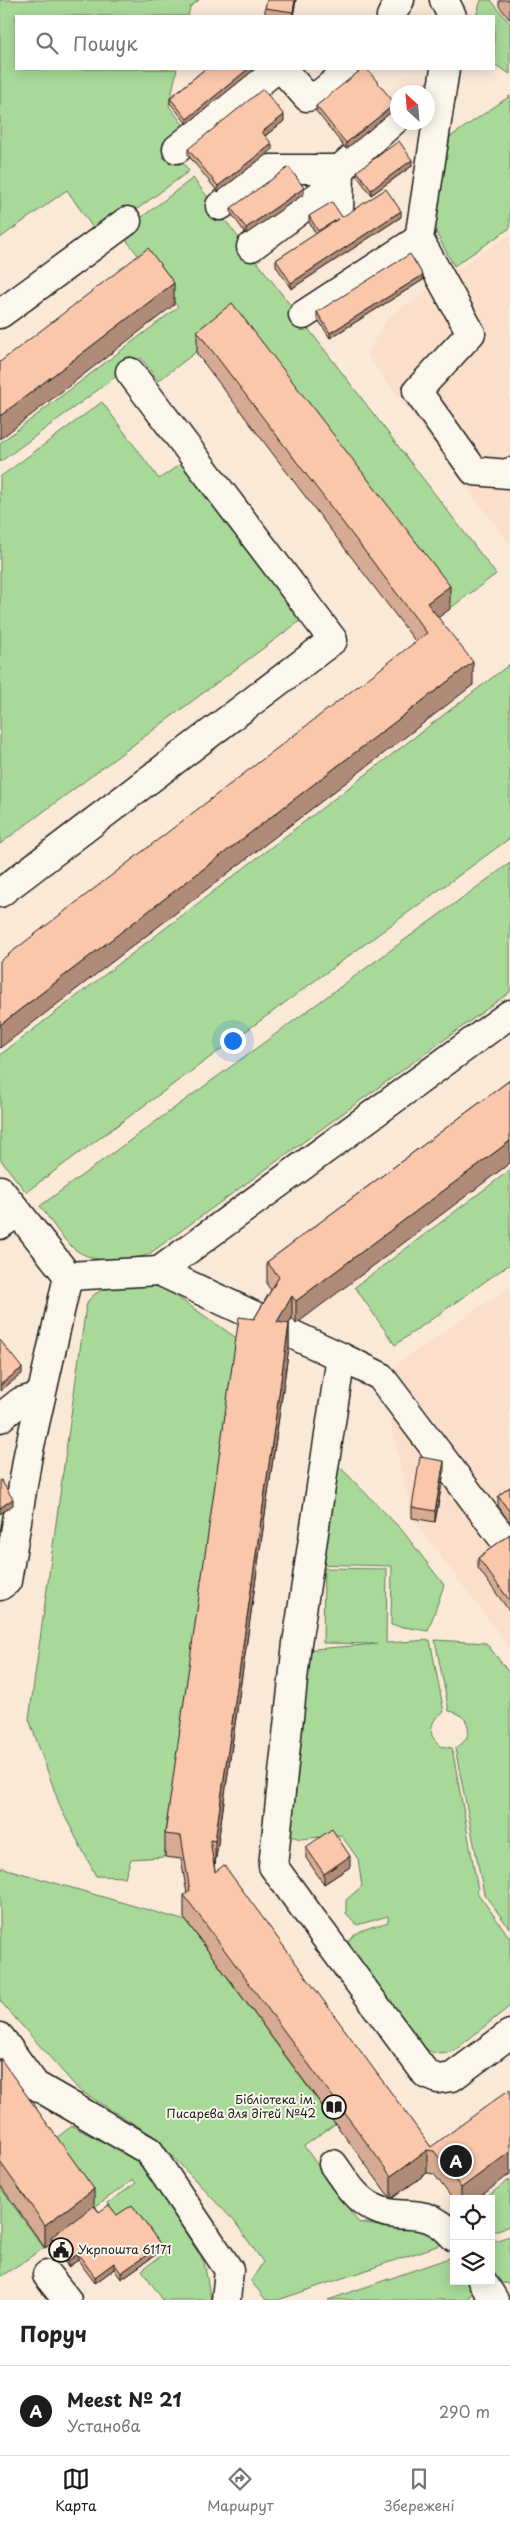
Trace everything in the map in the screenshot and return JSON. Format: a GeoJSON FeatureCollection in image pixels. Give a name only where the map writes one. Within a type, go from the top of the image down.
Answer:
{"type":"FeatureCollection","features":[{"type":"Feature","properties":{"kind":"lane"},"geometry":{"type":"LineString","coordinates":[[392,15],[400,0]]}},
{"type":"Feature","properties":{"kind":"lane"},"geometry":{"type":"LineString","coordinates":[[444,0],[452,15]]}},
{"type":"Feature","properties":{"kind":"lane"},"geometry":{"type":"LineString","coordinates":[[177,149],[275,70]]}},
{"type":"Feature","properties":{"kind":"lane"},"geometry":{"type":"LineString","coordinates":[[283,70],[307,97],[320,94],[350,70]]}},
{"type":"Feature","properties":{"kind":"lane"},"geometry":{"type":"LineString","coordinates":[[438,79],[419,239],[471,333],[417,391],[474,471],[510,472]]}},
{"type":"Feature","properties":{"kind":"lane"},"geometry":{"type":"LineString","coordinates":[[251,246],[321,194],[340,169],[390,124]]}},
{"type":"Feature","properties":{"kind":"lane"},"geometry":{"type":"LineString","coordinates":[[220,206],[270,169],[340,169]]}},
{"type":"Feature","properties":{"kind":"lane"},"geometry":{"type":"LineString","coordinates":[[339,212],[340,169]]}},
{"type":"Feature","properties":{"kind":"lane"},"geometry":{"type":"LineString","coordinates":[[0,314],[127,221]]}},
{"type":"Feature","properties":{"kind":"lane"},"geometry":{"type":"LineString","coordinates":[[303,315],[419,239]]}},
{"type":"Feature","properties":{"kind":"lane"},"geometry":{"type":"LineString","coordinates":[[0,893],[333,640],[130,372]]}},
{"type":"Feature","properties":{"kind":"lane"},"geometry":{"type":"LineString","coordinates":[[158,1271],[510,1014]]}},
{"type":"Feature","properties":{"kind":"lane"},"geometry":{"type":"LineString","coordinates":[[0,1190],[9,1218],[68,1276],[158,1271],[380,1376],[502,1537]]}},
{"type":"Feature","properties":{"kind":"lane"},"geometry":{"type":"LineString","coordinates":[[0,1586],[7,1581],[28,1455],[68,1276]]}},
{"type":"Feature","properties":{"kind":"lane"},"geometry":{"type":"LineString","coordinates":[[341,1357],[297,1643],[273,1866],[426,2074],[438,2079],[452,2077],[510,2034]]}},
{"type":"Feature","properties":{"kind":"lane"},"geometry":{"type":"LineString","coordinates":[[0,1418],[20,1402],[41,1396]]}},
{"type":"Feature","properties":{"kind":"lane"},"geometry":{"type":"LineString","coordinates":[[0,2037],[35,2085],[149,2151],[229,2270],[226,2300]]}},
{"type":"Feature","properties":{"kind":"lane"},"geometry":{"type":"LineString","coordinates":[[333,2164],[358,2197],[373,2208],[432,2218],[444,2225],[450,2232]]}},
{"type":"Feature","properties":{"kind":"lane"},"geometry":{"type":"LineString","coordinates":[[47,2275],[67,2300]]}},
{"type":"Feature","properties":{"kind":"lane"},"geometry":{"type":"LineString","coordinates":[[485,2285],[494,2300]]}},
{"type":"Feature","properties":{"kind":"shaded area"},"geometry":{"type":"Polygon","coordinates":[[[510,234],[510,545],[366,354],[389,316],[510,234]]]}},
{"type":"Feature","properties":{"kind":"shaded area"},"geometry":{"type":"Polygon","coordinates":[[[510,1286],[510,1649],[412,1518],[380,1376],[510,1286]]]}},
{"type":"Feature","properties":{"kind":"green space"},"geometry":{"type":"Polygon","coordinates":[[[0,0],[199,0],[190,7],[188,15],[15,15],[15,70],[177,70],[169,106],[188,131],[170,145],[189,171],[99,237],[67,190],[0,238],[0,0]]]}},
{"type":"Feature","properties":{"kind":"green space"},"geometry":{"type":"Polygon","coordinates":[[[481,0],[491,0],[510,24],[510,74],[495,65],[495,15],[476,15],[481,0]]]}},
{"type":"Feature","properties":{"kind":"green space"},"geometry":{"type":"Polygon","coordinates":[[[510,96],[510,228],[454,266],[433,227],[450,137],[510,96]]]}},
{"type":"Feature","properties":{"kind":"green space"},"geometry":{"type":"Polygon","coordinates":[[[193,178],[496,574],[452,607],[234,323],[158,381],[141,358],[0,462],[0,443],[178,307],[121,233],[193,178]]]}},
{"type":"Feature","properties":{"kind":"green space"},"geometry":{"type":"Polygon","coordinates":[[[102,402],[159,479],[186,460],[304,618],[0,844],[0,477],[102,402]]]}},
{"type":"Feature","properties":{"kind":"green space"},"geometry":{"type":"Polygon","coordinates":[[[510,664],[510,838],[26,1192],[0,1159],[0,1055],[510,664]]]}},
{"type":"Feature","properties":{"kind":"green space"},"geometry":{"type":"Polygon","coordinates":[[[510,863],[510,992],[149,1254],[130,1259],[98,1259],[88,1257],[79,1252],[62,1237],[40,1206],[510,863]]]}},
{"type":"Feature","properties":{"kind":"green space"},"geometry":{"type":"Polygon","coordinates":[[[510,1170],[510,1264],[395,1345],[355,1287],[510,1170]]]}},
{"type":"Feature","properties":{"kind":"green space"},"geometry":{"type":"Polygon","coordinates":[[[160,1285],[238,1339],[164,1857],[131,1859],[125,1877],[96,1876],[61,1809],[29,1719],[86,1306],[98,1292],[107,1288],[160,1285]]]}},
{"type":"Feature","properties":{"kind":"green space"},"geometry":{"type":"Polygon","coordinates":[[[330,1457],[401,1529],[444,1585],[428,1631],[391,1625],[392,1566],[314,1564],[330,1457]]]}},
{"type":"Feature","properties":{"kind":"green space"},"geometry":{"type":"Polygon","coordinates":[[[324,1568],[387,1569],[386,1643],[430,1640],[444,1712],[434,1722],[432,1736],[440,1746],[452,1748],[478,1890],[476,1891],[510,1938],[510,2006],[455,2050],[446,2053],[434,2053],[422,2045],[347,1944],[359,1932],[388,1922],[388,1916],[357,1925],[346,1913],[346,1900],[362,1886],[358,1859],[341,1835],[300,1839],[288,1835],[302,1650],[377,1644],[323,1643],[324,1568]]]}},
{"type":"Feature","properties":{"kind":"green space"},"geometry":{"type":"Polygon","coordinates":[[[435,1640],[486,1643],[510,1674],[510,1929],[484,1894],[455,1748],[462,1744],[466,1738],[468,1727],[462,1717],[449,1711],[435,1640]]]}},
{"type":"Feature","properties":{"kind":"green space"},"geometry":{"type":"Polygon","coordinates":[[[0,1867],[186,1921],[335,2124],[304,2146],[358,2222],[385,2227],[423,2228],[443,2244],[278,2300],[266,2300],[251,2281],[263,2262],[235,2222],[152,2135],[79,2090],[0,2001],[0,1867]]]}},
{"type":"Feature","properties":{"kind":"green space"},"geometry":{"type":"Polygon","coordinates":[[[72,2126],[140,2161],[204,2262],[211,2300],[163,2300],[142,2270],[166,2252],[133,2206],[117,2217],[108,2203],[136,2183],[133,2180],[93,2208],[47,2145],[72,2126]]]}},
{"type":"Feature","properties":{"kind":"green space"},"geometry":{"type":"Polygon","coordinates":[[[510,2179],[510,2226],[495,2231],[495,2195],[489,2195],[510,2179]]]}},
{"type":"Feature","properties":{"kind":"green space"},"geometry":{"type":"Polygon","coordinates":[[[0,2187],[44,2248],[0,2277],[0,2187]]]}},
{"type":"Feature","properties":{"kind":"green space"},"geometry":{"type":"Polygon","coordinates":[[[510,2236],[510,2283],[503,2283],[495,2277],[495,2241],[510,2236]]]}},
{"type":"Feature","properties":{"kind":"green space"},"geometry":{"type":"Polygon","coordinates":[[[449,2258],[450,2285],[470,2285],[472,2293],[467,2300],[328,2300],[449,2258]]]}},
{"type":"Feature","properties":{"kind":"building"},"geometry":{"type":"Polygon","coordinates":[[[267,0],[295,0],[293,12],[265,8],[267,0]]]}},
{"type":"Feature","properties":{"kind":"building"},"geometry":{"type":"Polygon","coordinates":[[[204,70],[247,70],[187,119],[170,98],[204,70]]]}},
{"type":"Feature","properties":{"kind":"building"},"geometry":{"type":"Polygon","coordinates":[[[361,70],[368,70],[390,98],[390,108],[346,143],[316,106],[361,70]]]}},
{"type":"Feature","properties":{"kind":"building"},"geometry":{"type":"Polygon","coordinates":[[[263,89],[284,115],[262,132],[272,144],[218,186],[188,149],[263,89]]]}},
{"type":"Feature","properties":{"kind":"building"},"geometry":{"type":"Polygon","coordinates":[[[399,141],[412,160],[371,190],[357,171],[399,141]]]}},
{"type":"Feature","properties":{"kind":"building"},"geometry":{"type":"Polygon","coordinates":[[[289,167],[304,188],[246,228],[231,208],[289,167]]]}},
{"type":"Feature","properties":{"kind":"building"},"geometry":{"type":"Polygon","coordinates":[[[386,189],[401,211],[291,283],[276,260],[338,219],[318,231],[309,216],[332,202],[342,217],[386,189]]]}},
{"type":"Feature","properties":{"kind":"building"},"geometry":{"type":"Polygon","coordinates":[[[148,248],[174,283],[0,416],[0,362],[148,248]]]}},
{"type":"Feature","properties":{"kind":"building"},"geometry":{"type":"Polygon","coordinates":[[[410,254],[423,275],[330,333],[317,312],[410,254]]]}},
{"type":"Feature","properties":{"kind":"building"},"geometry":{"type":"Polygon","coordinates":[[[232,303],[450,586],[427,603],[473,662],[0,1025],[0,961],[427,633],[197,331],[232,303]]]}},
{"type":"Feature","properties":{"kind":"building"},"geometry":{"type":"Polygon","coordinates":[[[510,1080],[510,1141],[296,1301],[292,1296],[277,1322],[289,1324],[215,1841],[210,1840],[215,1872],[224,1865],[431,2147],[510,2089],[510,2152],[461,2188],[434,2151],[427,2150],[391,2176],[184,1895],[190,1891],[181,1836],[165,1834],[239,1317],[254,1319],[279,1277],[267,1262],[510,1080]]]}},
{"type":"Feature","properties":{"kind":"building"},"geometry":{"type":"Polygon","coordinates":[[[0,1340],[22,1368],[0,1385],[0,1340]]]}},
{"type":"Feature","properties":{"kind":"building"},"geometry":{"type":"Polygon","coordinates":[[[420,1457],[444,1461],[435,1511],[412,1507],[420,1457]]]}},
{"type":"Feature","properties":{"kind":"building"},"geometry":{"type":"Polygon","coordinates":[[[0,1480],[13,1499],[0,1508],[0,1480]]]}},
{"type":"Feature","properties":{"kind":"building"},"geometry":{"type":"Polygon","coordinates":[[[510,1487],[510,1512],[498,1496],[510,1487]]]}},
{"type":"Feature","properties":{"kind":"building"},"geometry":{"type":"Polygon","coordinates":[[[510,1534],[510,1601],[478,1558],[510,1534]]]}},
{"type":"Feature","properties":{"kind":"building"},"geometry":{"type":"Polygon","coordinates":[[[332,1829],[350,1856],[324,1874],[306,1847],[332,1829]]]}},
{"type":"Feature","properties":{"kind":"building"},"geometry":{"type":"Polygon","coordinates":[[[0,2058],[94,2189],[45,2225],[0,2162],[0,2058]]]}},
{"type":"Feature","properties":{"kind":"building"},"geometry":{"type":"Polygon","coordinates":[[[109,2205],[117,2215],[132,2205],[161,2245],[121,2273],[114,2263],[95,2277],[78,2254],[68,2261],[51,2237],[94,2206],[99,2212],[109,2205]]]}},
{"type":"Feature","properties":{"kind":"place","name":"Бібліотека ім. Писарєва для дітей №42"},"geometry":{"type":"Point","coordinates":[334,2107]}},
{"type":"Feature","properties":{"kind":"place","name":"Meest № 21"},"geometry":{"type":"Point","coordinates":[456,2161]}},
{"type":"Feature","properties":{"kind":"place","name":"Укрпошта 61171"},"geometry":{"type":"Point","coordinates":[61,2250]}}]}
